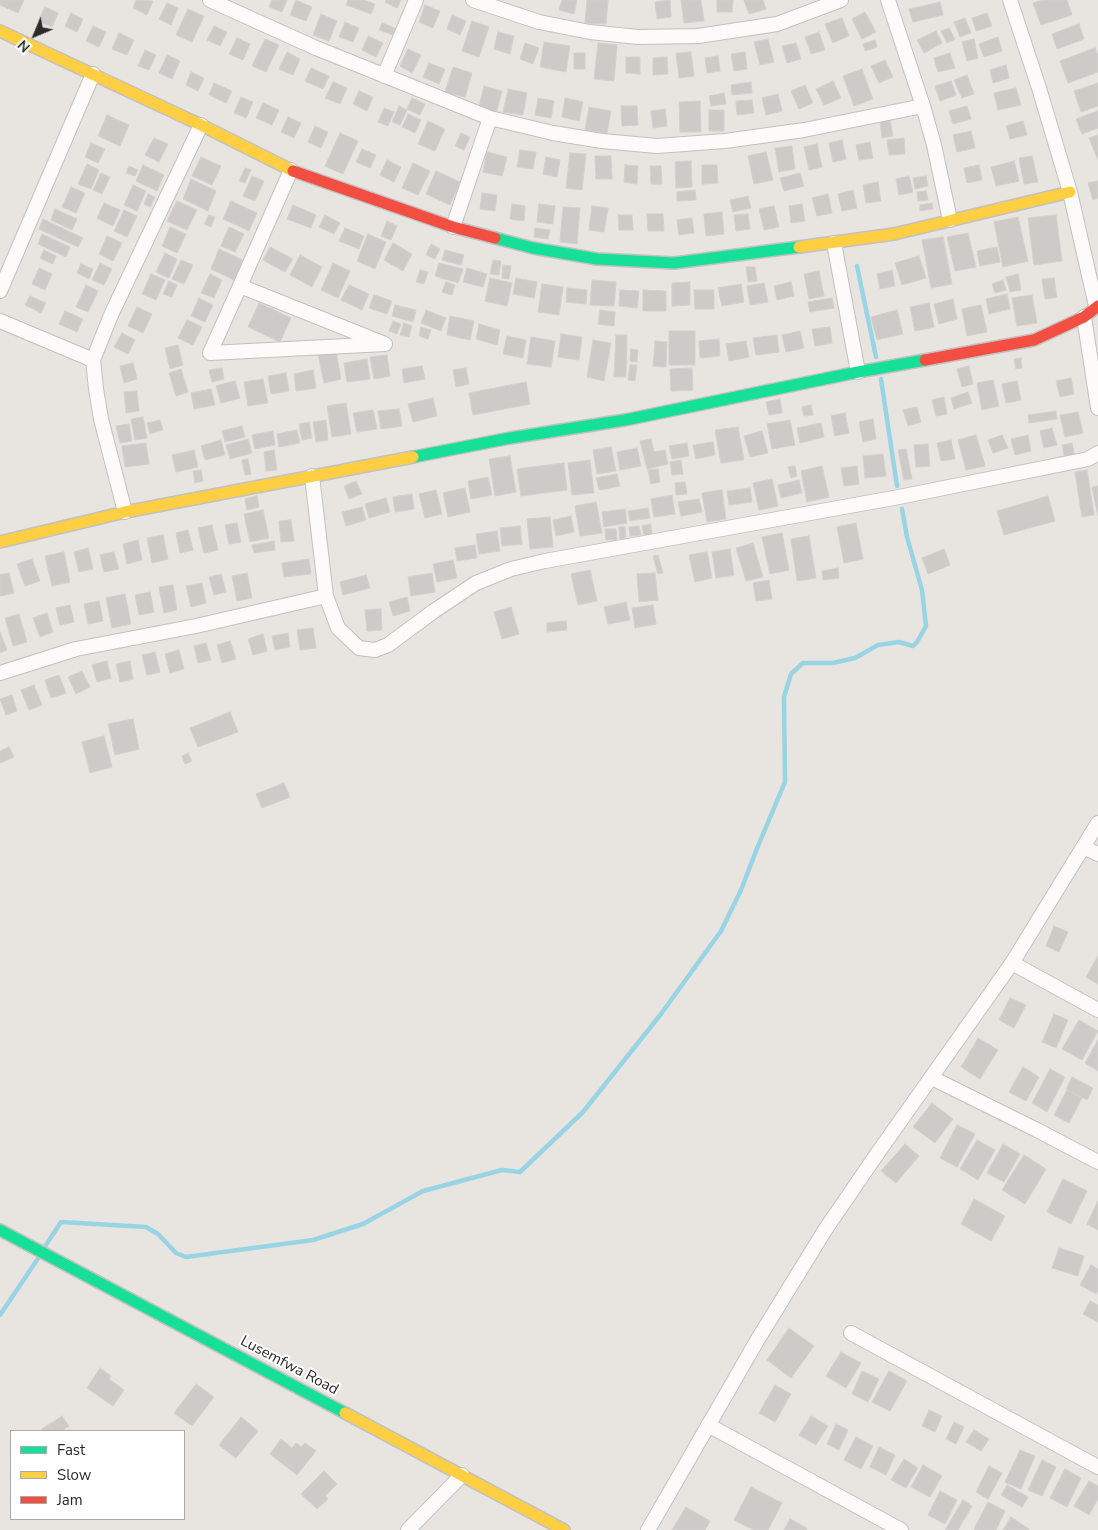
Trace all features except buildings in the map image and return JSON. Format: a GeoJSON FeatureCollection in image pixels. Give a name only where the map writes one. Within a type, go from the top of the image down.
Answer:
{"type":"FeatureCollection","features":[{"type":"Feature","properties":{"kind":"street"},"geometry":{"type":"LineString","coordinates":[[210,0],[316,48],[490,118],[553,133],[602,141],[656,146],[725,141],[804,130],[923,106]]}},
{"type":"Feature","properties":{"kind":"street"},"geometry":{"type":"LineString","coordinates":[[384,76],[416,0]]}},
{"type":"Feature","properties":{"kind":"street"},"geometry":{"type":"LineString","coordinates":[[473,0],[539,22],[590,32],[638,37],[698,36],[777,24],[841,0]]}},
{"type":"Feature","properties":{"kind":"street"},"geometry":{"type":"LineString","coordinates":[[888,0],[923,106],[950,220]]}},
{"type":"Feature","properties":{"kind":"street"},"geometry":{"type":"LineString","coordinates":[[0,542],[125,512],[510,438],[625,420],[858,372],[1034,340],[1084,317],[1097,306],[1070,192],[1010,0]]}},
{"type":"Feature","properties":{"kind":"street"},"geometry":{"type":"LineString","coordinates":[[0,31],[201,125],[291,170],[453,227],[533,248],[597,259],[674,262],[834,243],[894,234],[1070,192]]}},
{"type":"Feature","properties":{"kind":"street"},"geometry":{"type":"LineString","coordinates":[[0,291],[93,74]]}},
{"type":"Feature","properties":{"kind":"street"},"geometry":{"type":"LineString","coordinates":[[453,227],[490,118]]}},
{"type":"Feature","properties":{"kind":"street"},"geometry":{"type":"LineString","coordinates":[[125,512],[101,419],[93,360],[110,315],[201,125]]}},
{"type":"Feature","properties":{"kind":"street"},"geometry":{"type":"LineString","coordinates":[[240,286],[385,344],[210,353],[291,170]]}},
{"type":"Feature","properties":{"kind":"street"},"geometry":{"type":"LineString","coordinates":[[834,243],[858,372]]}},
{"type":"Feature","properties":{"kind":"street"},"geometry":{"type":"LineString","coordinates":[[1084,317],[1098,408]]}},
{"type":"Feature","properties":{"kind":"street"},"geometry":{"type":"LineString","coordinates":[[0,321],[93,360]]}},
{"type":"Feature","properties":{"kind":"street"},"geometry":{"type":"LineString","coordinates":[[312,476],[326,596],[338,628],[359,648],[375,650],[388,645],[476,583],[511,569],[545,561],[899,497],[1088,459],[1098,453]]}},
{"type":"Feature","properties":{"kind":"street"},"geometry":{"type":"LineString","coordinates":[[0,673],[76,649],[196,626],[326,596]]}},
{"type":"Feature","properties":{"kind":"street"},"geometry":{"type":"LineString","coordinates":[[648,1530],[758,1339],[825,1230],[876,1154],[1012,964],[1098,823]]}},
{"type":"Feature","properties":{"kind":"street"},"geometry":{"type":"LineString","coordinates":[[1082,847],[1098,854]]}},
{"type":"Feature","properties":{"kind":"street"},"geometry":{"type":"LineString","coordinates":[[1012,964],[1098,1010]]}},
{"type":"Feature","properties":{"kind":"street"},"geometry":{"type":"LineString","coordinates":[[932,1078],[1098,1162]]}},
{"type":"Feature","properties":{"kind":"street","name":"Lusemfwa Road"},"geometry":{"type":"LineString","coordinates":[[0,1230],[564,1530]]}},
{"type":"Feature","properties":{"kind":"street"},"geometry":{"type":"LineString","coordinates":[[851,1333],[1098,1467]]}},
{"type":"Feature","properties":{"kind":"street"},"geometry":{"type":"LineString","coordinates":[[708,1425],[901,1530]]}},
{"type":"Feature","properties":{"kind":"street"},"geometry":{"type":"LineString","coordinates":[[408,1530],[462,1475]]}},
{"type":"Feature","properties":{"kind":"waterway"},"geometry":{"type":"LineString","coordinates":[[857,266],[876,357]]}},
{"type":"Feature","properties":{"kind":"waterway"},"geometry":{"type":"LineString","coordinates":[[881,379],[897,486]]}},
{"type":"Feature","properties":{"kind":"waterway"},"geometry":{"type":"LineString","coordinates":[[44,1248],[61,1222],[146,1227],[158,1234],[176,1253],[186,1257],[313,1240],[363,1224],[423,1191],[502,1170],[520,1172],[583,1112],[661,1014],[721,931],[741,890],[785,782],[784,697],[791,674],[803,663],[833,663],[855,658],[878,645],[899,642],[913,646],[917,642],[926,626],[922,590],[907,537],[902,509]]}},
{"type":"Feature","properties":{"kind":"waterway"},"geometry":{"type":"LineString","coordinates":[[0,1315],[39,1257]]}},
{"type":"Feature","properties":{"kind":"traffic: fast"},"geometry":{"type":"LineString","coordinates":[[495,238],[533,248],[597,259],[674,263],[799,247]]}},
{"type":"Feature","properties":{"kind":"traffic: fast"},"geometry":{"type":"LineString","coordinates":[[413,457],[510,438],[625,420],[925,360]]}},
{"type":"Feature","properties":{"kind":"traffic: fast"},"geometry":{"type":"LineString","coordinates":[[0,1230],[345,1413]]}},
{"type":"Feature","properties":{"kind":"traffic: slow"},"geometry":{"type":"LineString","coordinates":[[0,31],[201,125],[293,171]]}},
{"type":"Feature","properties":{"kind":"traffic: slow"},"geometry":{"type":"LineString","coordinates":[[799,247],[894,234],[1070,192]]}},
{"type":"Feature","properties":{"kind":"traffic: slow"},"geometry":{"type":"LineString","coordinates":[[0,542],[125,512],[413,457]]}},
{"type":"Feature","properties":{"kind":"traffic: slow"},"geometry":{"type":"LineString","coordinates":[[345,1413],[564,1530]]}},
{"type":"Feature","properties":{"kind":"traffic: jam"},"geometry":{"type":"LineString","coordinates":[[293,171],[453,227],[495,238]]}},
{"type":"Feature","properties":{"kind":"traffic: jam"},"geometry":{"type":"LineString","coordinates":[[925,360],[1034,340],[1084,317],[1098,306]]}}]}
